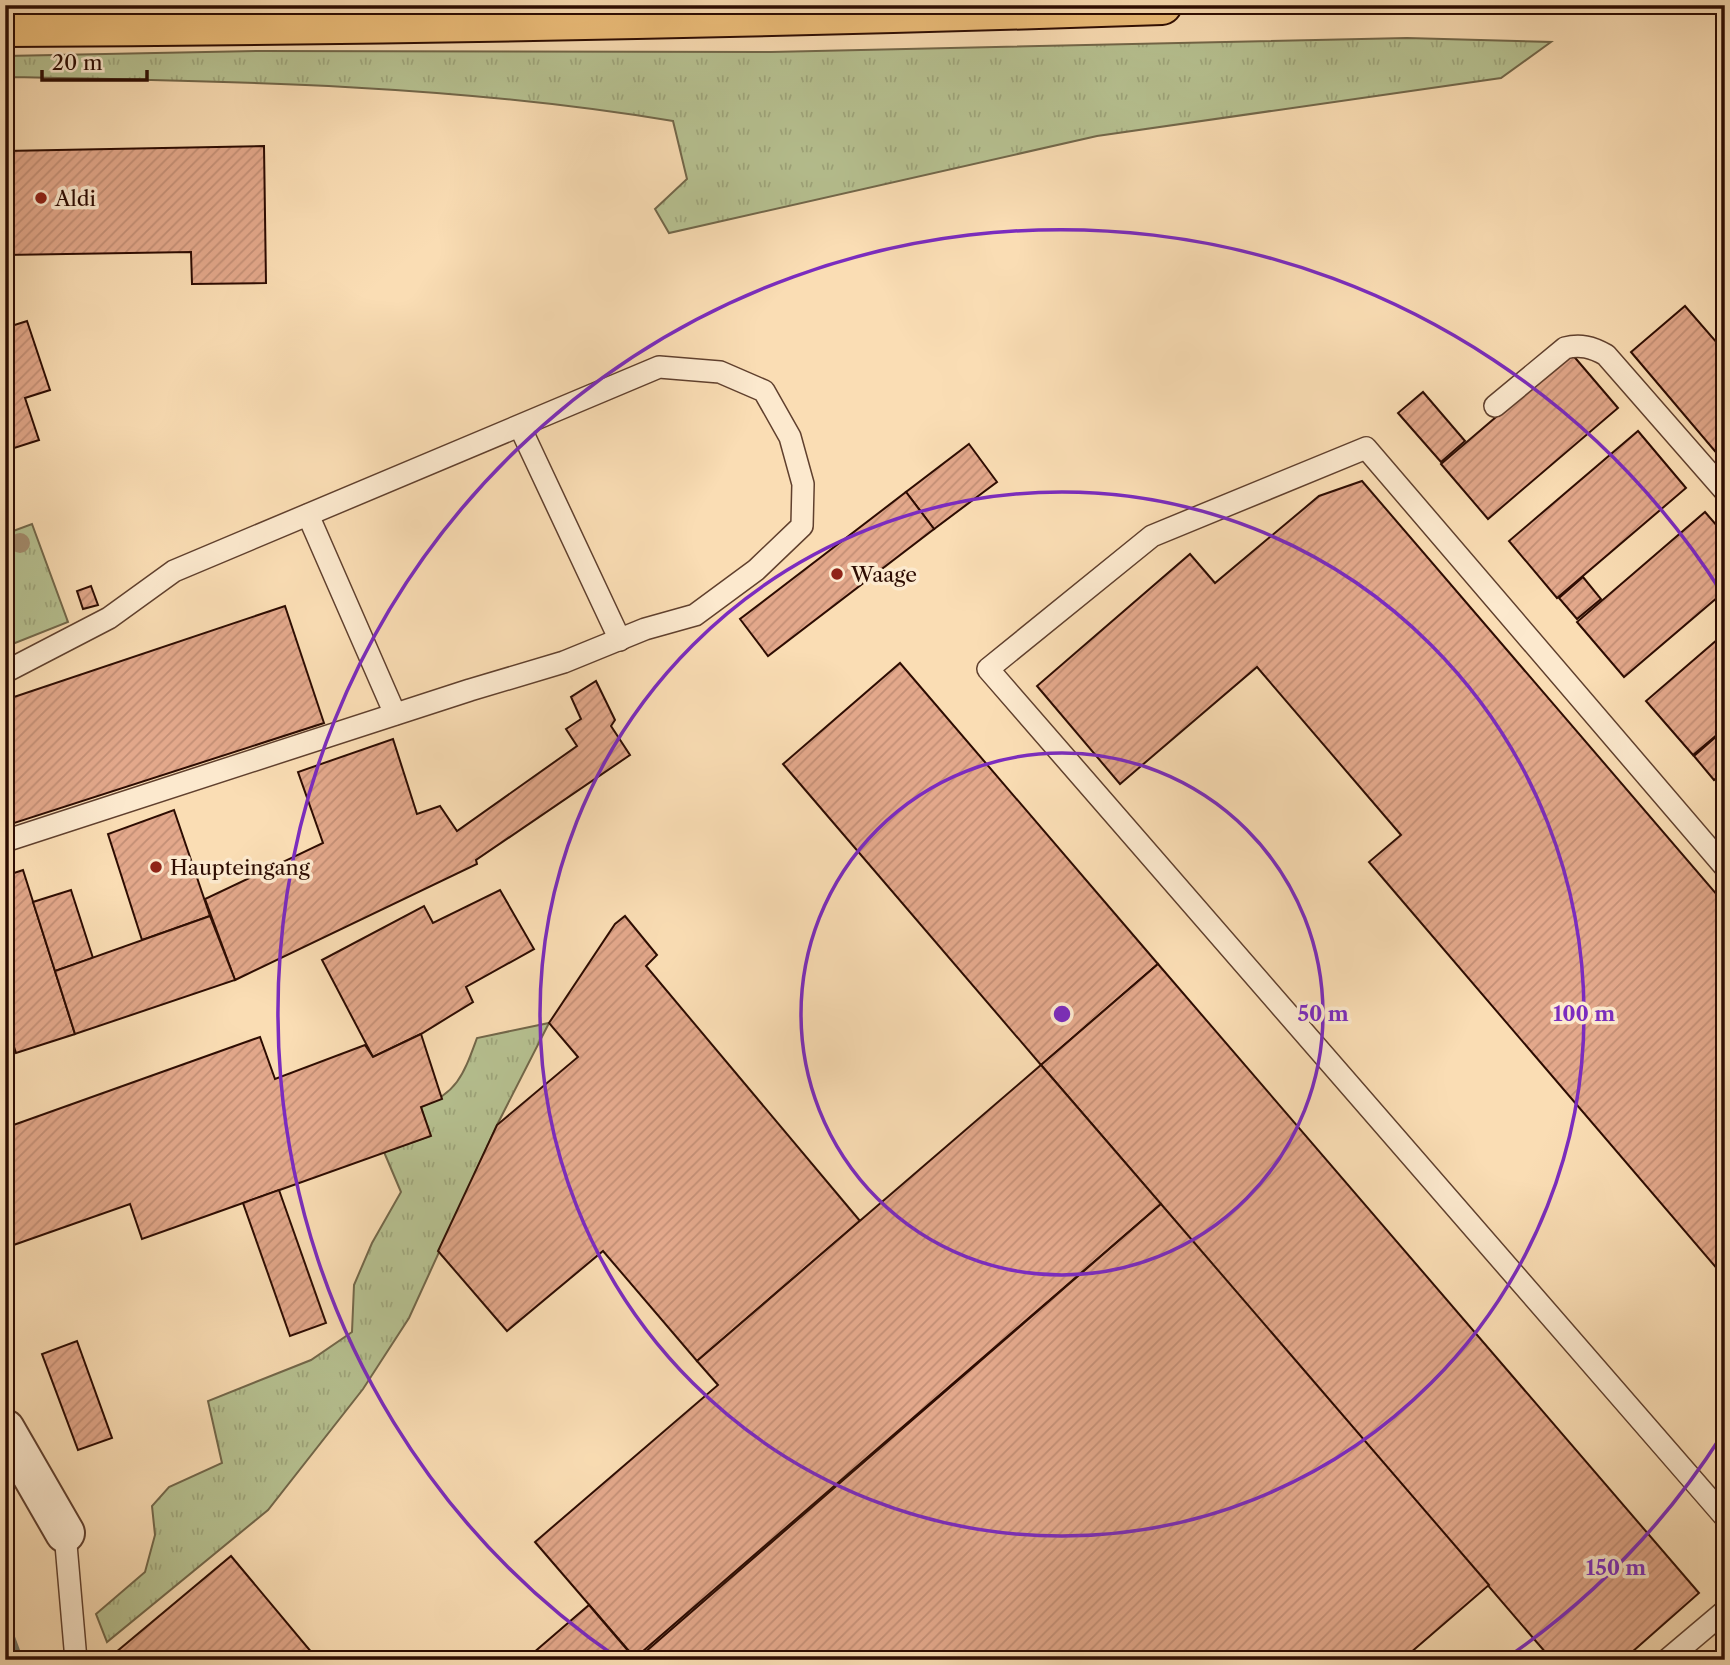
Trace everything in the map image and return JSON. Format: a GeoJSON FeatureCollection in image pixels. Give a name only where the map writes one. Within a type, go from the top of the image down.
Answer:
{"type":"FeatureCollection","features":[{"type":"Feature","properties":{"kind":"highway"},"geometry":{"type":"LineString","coordinates":[[5,27],[660,21],[1162,5]]}},
{"type":"Feature","properties":{"kind":"street"},"geometry":{"type":"LineString","coordinates":[[5,1429],[65,1533]]}},
{"type":"Feature","properties":{"kind":"lane"},"geometry":{"type":"LineString","coordinates":[[1495,406],[1565,348],[1575,346],[1597,350],[1606,355],[1725,491]]}},
{"type":"Feature","properties":{"kind":"lane"},"geometry":{"type":"LineString","coordinates":[[5,672],[109,618],[174,571],[659,367],[720,372],[764,391],[790,438],[803,484],[802,526],[756,570],[695,615],[564,662],[5,841]]}},
{"type":"Feature","properties":{"kind":"lane"},"geometry":{"type":"LineString","coordinates":[[520,427],[620,640]]}},
{"type":"Feature","properties":{"kind":"lane"},"geometry":{"type":"LineString","coordinates":[[1725,867],[1366,448],[1152,536],[988,669],[1725,1517]]}},
{"type":"Feature","properties":{"kind":"lane"},"geometry":{"type":"LineString","coordinates":[[308,515],[396,714]]}},
{"type":"Feature","properties":{"kind":"lane"},"geometry":{"type":"LineString","coordinates":[[65,1533],[76,1660]]}},
{"type":"Feature","properties":{"kind":"lane"},"geometry":{"type":"LineString","coordinates":[[1667,1660],[1725,1611]]}},
{"type":"Feature","properties":{"kind":"green space"},"geometry":{"type":"Polygon","coordinates":[[[1407,38],[1551,42],[1501,78],[1097,136],[669,233],[655,209],[687,179],[673,121],[507,99],[423,92],[256,83],[5,77],[5,56],[259,51],[771,52],[1407,38]]]}},
{"type":"Feature","properties":{"kind":"green space"},"geometry":{"type":"Polygon","coordinates":[[[32,524],[68,622],[5,647],[5,534],[32,524]]]}},
{"type":"Feature","properties":{"kind":"green space"},"geometry":{"type":"Polygon","coordinates":[[[549,1023],[497,1125],[409,1318],[363,1389],[268,1510],[107,1642],[96,1614],[145,1572],[155,1535],[152,1506],[169,1487],[222,1463],[208,1401],[311,1360],[352,1332],[354,1285],[372,1243],[401,1192],[384,1152],[430,1136],[421,1107],[452,1088],[468,1062],[477,1038],[549,1023]]]}},
{"type":"Feature","properties":{"kind":"building"},"geometry":{"type":"Polygon","coordinates":[[[264,146],[266,283],[192,284],[191,252],[5,255],[5,151],[264,146]]]}},
{"type":"Feature","properties":{"kind":"building"},"geometry":{"type":"Polygon","coordinates":[[[1685,306],[1725,352],[1725,463],[1631,352],[1685,306]]]}},
{"type":"Feature","properties":{"kind":"building"},"geometry":{"type":"Polygon","coordinates":[[[27,321],[50,390],[25,398],[39,440],[5,451],[5,328],[27,321]]]}},
{"type":"Feature","properties":{"kind":"building"},"geometry":{"type":"Polygon","coordinates":[[[1571,353],[1618,408],[1488,519],[1441,464],[1571,353]]]}},
{"type":"Feature","properties":{"kind":"building"},"geometry":{"type":"Polygon","coordinates":[[[1423,392],[1465,441],[1441,462],[1398,413],[1423,392]]]}},
{"type":"Feature","properties":{"kind":"building"},"geometry":{"type":"Polygon","coordinates":[[[1638,431],[1686,488],[1557,598],[1509,541],[1638,431]]]}},
{"type":"Feature","properties":{"kind":"building"},"geometry":{"type":"Polygon","coordinates":[[[969,444],[997,482],[934,529],[906,492],[969,444]]]}},
{"type":"Feature","properties":{"kind":"building"},"geometry":{"type":"Polygon","coordinates":[[[1362,481],[1725,904],[1725,1278],[1369,862],[1401,835],[1257,667],[1120,784],[1037,686],[1190,554],[1215,583],[1319,496],[1362,481]]]}},
{"type":"Feature","properties":{"kind":"building","name":"Waage"},"geometry":{"type":"Polygon","coordinates":[[[906,492],[934,529],[768,656],[740,619],[906,492]]]}},
{"type":"Feature","properties":{"kind":"building"},"geometry":{"type":"Polygon","coordinates":[[[1705,512],[1725,535],[1725,591],[1624,677],[1577,622],[1705,512]]]}},
{"type":"Feature","properties":{"kind":"building"},"geometry":{"type":"Polygon","coordinates":[[[1583,577],[1601,599],[1577,619],[1559,598],[1583,577]]]}},
{"type":"Feature","properties":{"kind":"building"},"geometry":{"type":"Polygon","coordinates":[[[91,586],[98,605],[83,609],[77,591],[91,586]]]}},
{"type":"Feature","properties":{"kind":"building"},"geometry":{"type":"Polygon","coordinates":[[[285,606],[324,723],[5,826],[5,700],[285,606]]]}},
{"type":"Feature","properties":{"kind":"building"},"geometry":{"type":"Polygon","coordinates":[[[1725,633],[1725,728],[1693,755],[1646,701],[1725,633]]]}},
{"type":"Feature","properties":{"kind":"building"},"geometry":{"type":"Polygon","coordinates":[[[900,663],[1158,964],[1041,1065],[783,764],[900,663]]]}},
{"type":"Feature","properties":{"kind":"building"},"geometry":{"type":"Polygon","coordinates":[[[596,681],[615,720],[611,726],[630,755],[476,860],[477,864],[235,980],[205,899],[323,843],[298,772],[393,739],[417,814],[440,806],[457,831],[577,746],[566,729],[581,719],[571,697],[596,681]]]}},
{"type":"Feature","properties":{"kind":"building"},"geometry":{"type":"Polygon","coordinates":[[[1718,735],[1725,744],[1725,771],[1714,780],[1694,756],[1718,735]]]}},
{"type":"Feature","properties":{"kind":"building","name":"Haupteingang"},"geometry":{"type":"Polygon","coordinates":[[[174,810],[210,916],[142,940],[108,834],[174,810]]]}},
{"type":"Feature","properties":{"kind":"building"},"geometry":{"type":"Polygon","coordinates":[[[23,870],[75,1034],[16,1053],[5,1019],[5,876],[23,870]]]}},
{"type":"Feature","properties":{"kind":"building"},"geometry":{"type":"Polygon","coordinates":[[[71,890],[93,958],[55,971],[33,902],[71,890]]]}},
{"type":"Feature","properties":{"kind":"building"},"geometry":{"type":"Polygon","coordinates":[[[500,890],[534,949],[466,987],[473,1002],[421,1034],[373,1057],[322,960],[424,906],[433,923],[500,890]]]}},
{"type":"Feature","properties":{"kind":"building"},"geometry":{"type":"Polygon","coordinates":[[[210,916],[235,980],[75,1034],[55,971],[210,916]]]}},
{"type":"Feature","properties":{"kind":"building"},"geometry":{"type":"Polygon","coordinates":[[[625,916],[657,955],[646,966],[860,1221],[697,1361],[603,1251],[507,1331],[438,1251],[497,1125],[578,1057],[549,1023],[615,924],[625,916]]]}},
{"type":"Feature","properties":{"kind":"building"},"geometry":{"type":"Polygon","coordinates":[[[1158,964],[1699,1593],[1623,1660],[1552,1660],[1041,1065],[1158,964]]]}},
{"type":"Feature","properties":{"kind":"building"},"geometry":{"type":"Polygon","coordinates":[[[421,1034],[442,1099],[421,1107],[431,1136],[142,1239],[130,1204],[5,1248],[5,1128],[260,1037],[275,1079],[365,1045],[373,1057],[421,1034]]]}},
{"type":"Feature","properties":{"kind":"building"},"geometry":{"type":"Polygon","coordinates":[[[1041,1065],[1161,1204],[635,1658],[535,1542],[718,1385],[697,1361],[1041,1065]]]}},
{"type":"Feature","properties":{"kind":"building"},"geometry":{"type":"Polygon","coordinates":[[[279,1190],[326,1323],[290,1336],[243,1203],[279,1190]]]}},
{"type":"Feature","properties":{"kind":"building"},"geometry":{"type":"Polygon","coordinates":[[[1161,1204],[1489,1585],[1402,1660],[636,1660],[1161,1204]]]}},
{"type":"Feature","properties":{"kind":"building"},"geometry":{"type":"Polygon","coordinates":[[[77,1341],[112,1438],[78,1450],[42,1354],[77,1341]]]}},
{"type":"Feature","properties":{"kind":"building"},"geometry":{"type":"Polygon","coordinates":[[[231,1556],[318,1660],[107,1660],[109,1658],[231,1556]]]}},
{"type":"Feature","properties":{"kind":"building"},"geometry":{"type":"Polygon","coordinates":[[[589,1605],[636,1660],[525,1660],[589,1605]]]}},
{"type":"Feature","properties":{"kind":"building"},"geometry":{"type":"Polygon","coordinates":[[[1725,1645],[1725,1660],[1707,1660],[1725,1645]]]}},
{"type":"Feature","properties":{"kind":"waterway"},"geometry":{"type":"LineString","coordinates":[[5,1624],[15,1651]]}},
{"type":"Feature","properties":{"kind":"place","name":"Aldi"},"geometry":{"type":"Point","coordinates":[41,198]}},
{"type":"Feature","properties":{"kind":"place","name":"Waage"},"geometry":{"type":"Point","coordinates":[837,574]}},
{"type":"Feature","properties":{"kind":"place","name":"Haupteingang"},"geometry":{"type":"Point","coordinates":[156,867]}}]}
